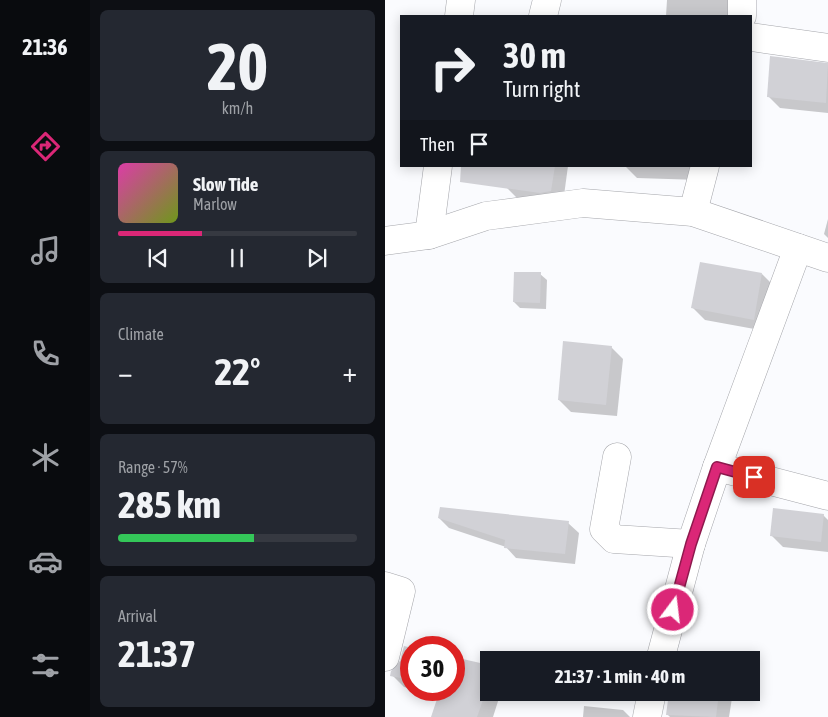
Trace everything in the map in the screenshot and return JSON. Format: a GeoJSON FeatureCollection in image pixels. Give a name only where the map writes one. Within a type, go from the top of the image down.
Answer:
{"type":"FeatureCollection","features":[{"type":"Feature","properties":{"kind":"street"},"geometry":{"type":"LineString","coordinates":[[459,15],[461,0]]}},
{"type":"Feature","properties":{"kind":"street"},"geometry":{"type":"LineString","coordinates":[[543,15],[547,0]]}},
{"type":"Feature","properties":{"kind":"street"},"geometry":{"type":"LineString","coordinates":[[742,0],[742,15]]}},
{"type":"Feature","properties":{"kind":"street"},"geometry":{"type":"LineString","coordinates":[[752,37],[828,48]]}},
{"type":"Feature","properties":{"kind":"street"},"geometry":{"type":"LineString","coordinates":[[429,235],[438,167]]}},
{"type":"Feature","properties":{"kind":"street"},"geometry":{"type":"LineString","coordinates":[[693,212],[705,167]]}},
{"type":"Feature","properties":{"kind":"street"},"geometry":{"type":"LineString","coordinates":[[385,241],[429,235],[486,216],[583,202],[693,212],[828,258]]}},
{"type":"Feature","properties":{"kind":"street"},"geometry":{"type":"LineString","coordinates":[[662,651],[691,544],[717,467],[798,248]]}},
{"type":"Feature","properties":{"kind":"street"},"geometry":{"type":"LineString","coordinates":[[617,457],[604,529],[614,539],[691,544]]}},
{"type":"Feature","properties":{"kind":"street"},"geometry":{"type":"LineString","coordinates":[[717,467],[828,496]]}},
{"type":"Feature","properties":{"kind":"street"},"geometry":{"type":"LineString","coordinates":[[385,586],[401,591],[385,657]]}},
{"type":"Feature","properties":{"kind":"street"},"geometry":{"type":"LineString","coordinates":[[647,717],[650,701]]}},
{"type":"Feature","properties":{"kind":"building"},"geometry":{"type":"Polygon","coordinates":[[[770,56],[828,63],[826,103],[767,97],[770,56]]]}},
{"type":"Feature","properties":{"kind":"building"},"geometry":{"type":"Polygon","coordinates":[[[461,167],[555,167],[551,191],[540,193],[460,182],[461,167]]]}},
{"type":"Feature","properties":{"kind":"building"},"geometry":{"type":"Polygon","coordinates":[[[700,262],[762,273],[754,320],[691,308],[700,262]]]}},
{"type":"Feature","properties":{"kind":"building"},"geometry":{"type":"Polygon","coordinates":[[[514,272],[541,272],[540,303],[513,302],[514,272]]]}},
{"type":"Feature","properties":{"kind":"building"},"geometry":{"type":"Polygon","coordinates":[[[563,341],[612,346],[606,405],[558,400],[563,341]]]}},
{"type":"Feature","properties":{"kind":"building"},"geometry":{"type":"Polygon","coordinates":[[[440,507],[569,521],[565,554],[504,548],[505,540],[438,518],[440,507]]]}},
{"type":"Feature","properties":{"kind":"building"},"geometry":{"type":"Polygon","coordinates":[[[773,508],[824,514],[821,542],[770,536],[773,508]]]}},
{"type":"Feature","properties":{"kind":"building"},"geometry":{"type":"Polygon","coordinates":[[[465,660],[480,663],[480,701],[483,701],[477,717],[431,717],[436,701],[465,701],[465,660]]]}},
{"type":"Feature","properties":{"kind":"building"},"geometry":{"type":"Polygon","coordinates":[[[400,661],[400,678],[390,676],[391,671],[400,661]]]}},
{"type":"Feature","properties":{"kind":"building"},"geometry":{"type":"Polygon","coordinates":[[[668,701],[718,701],[716,717],[666,715],[668,701]]]}},
{"type":"Feature","properties":{"kind":"route"},"geometry":{"type":"LineString","coordinates":[[673,610],[691,544],[717,467],[754,477]]}}]}
